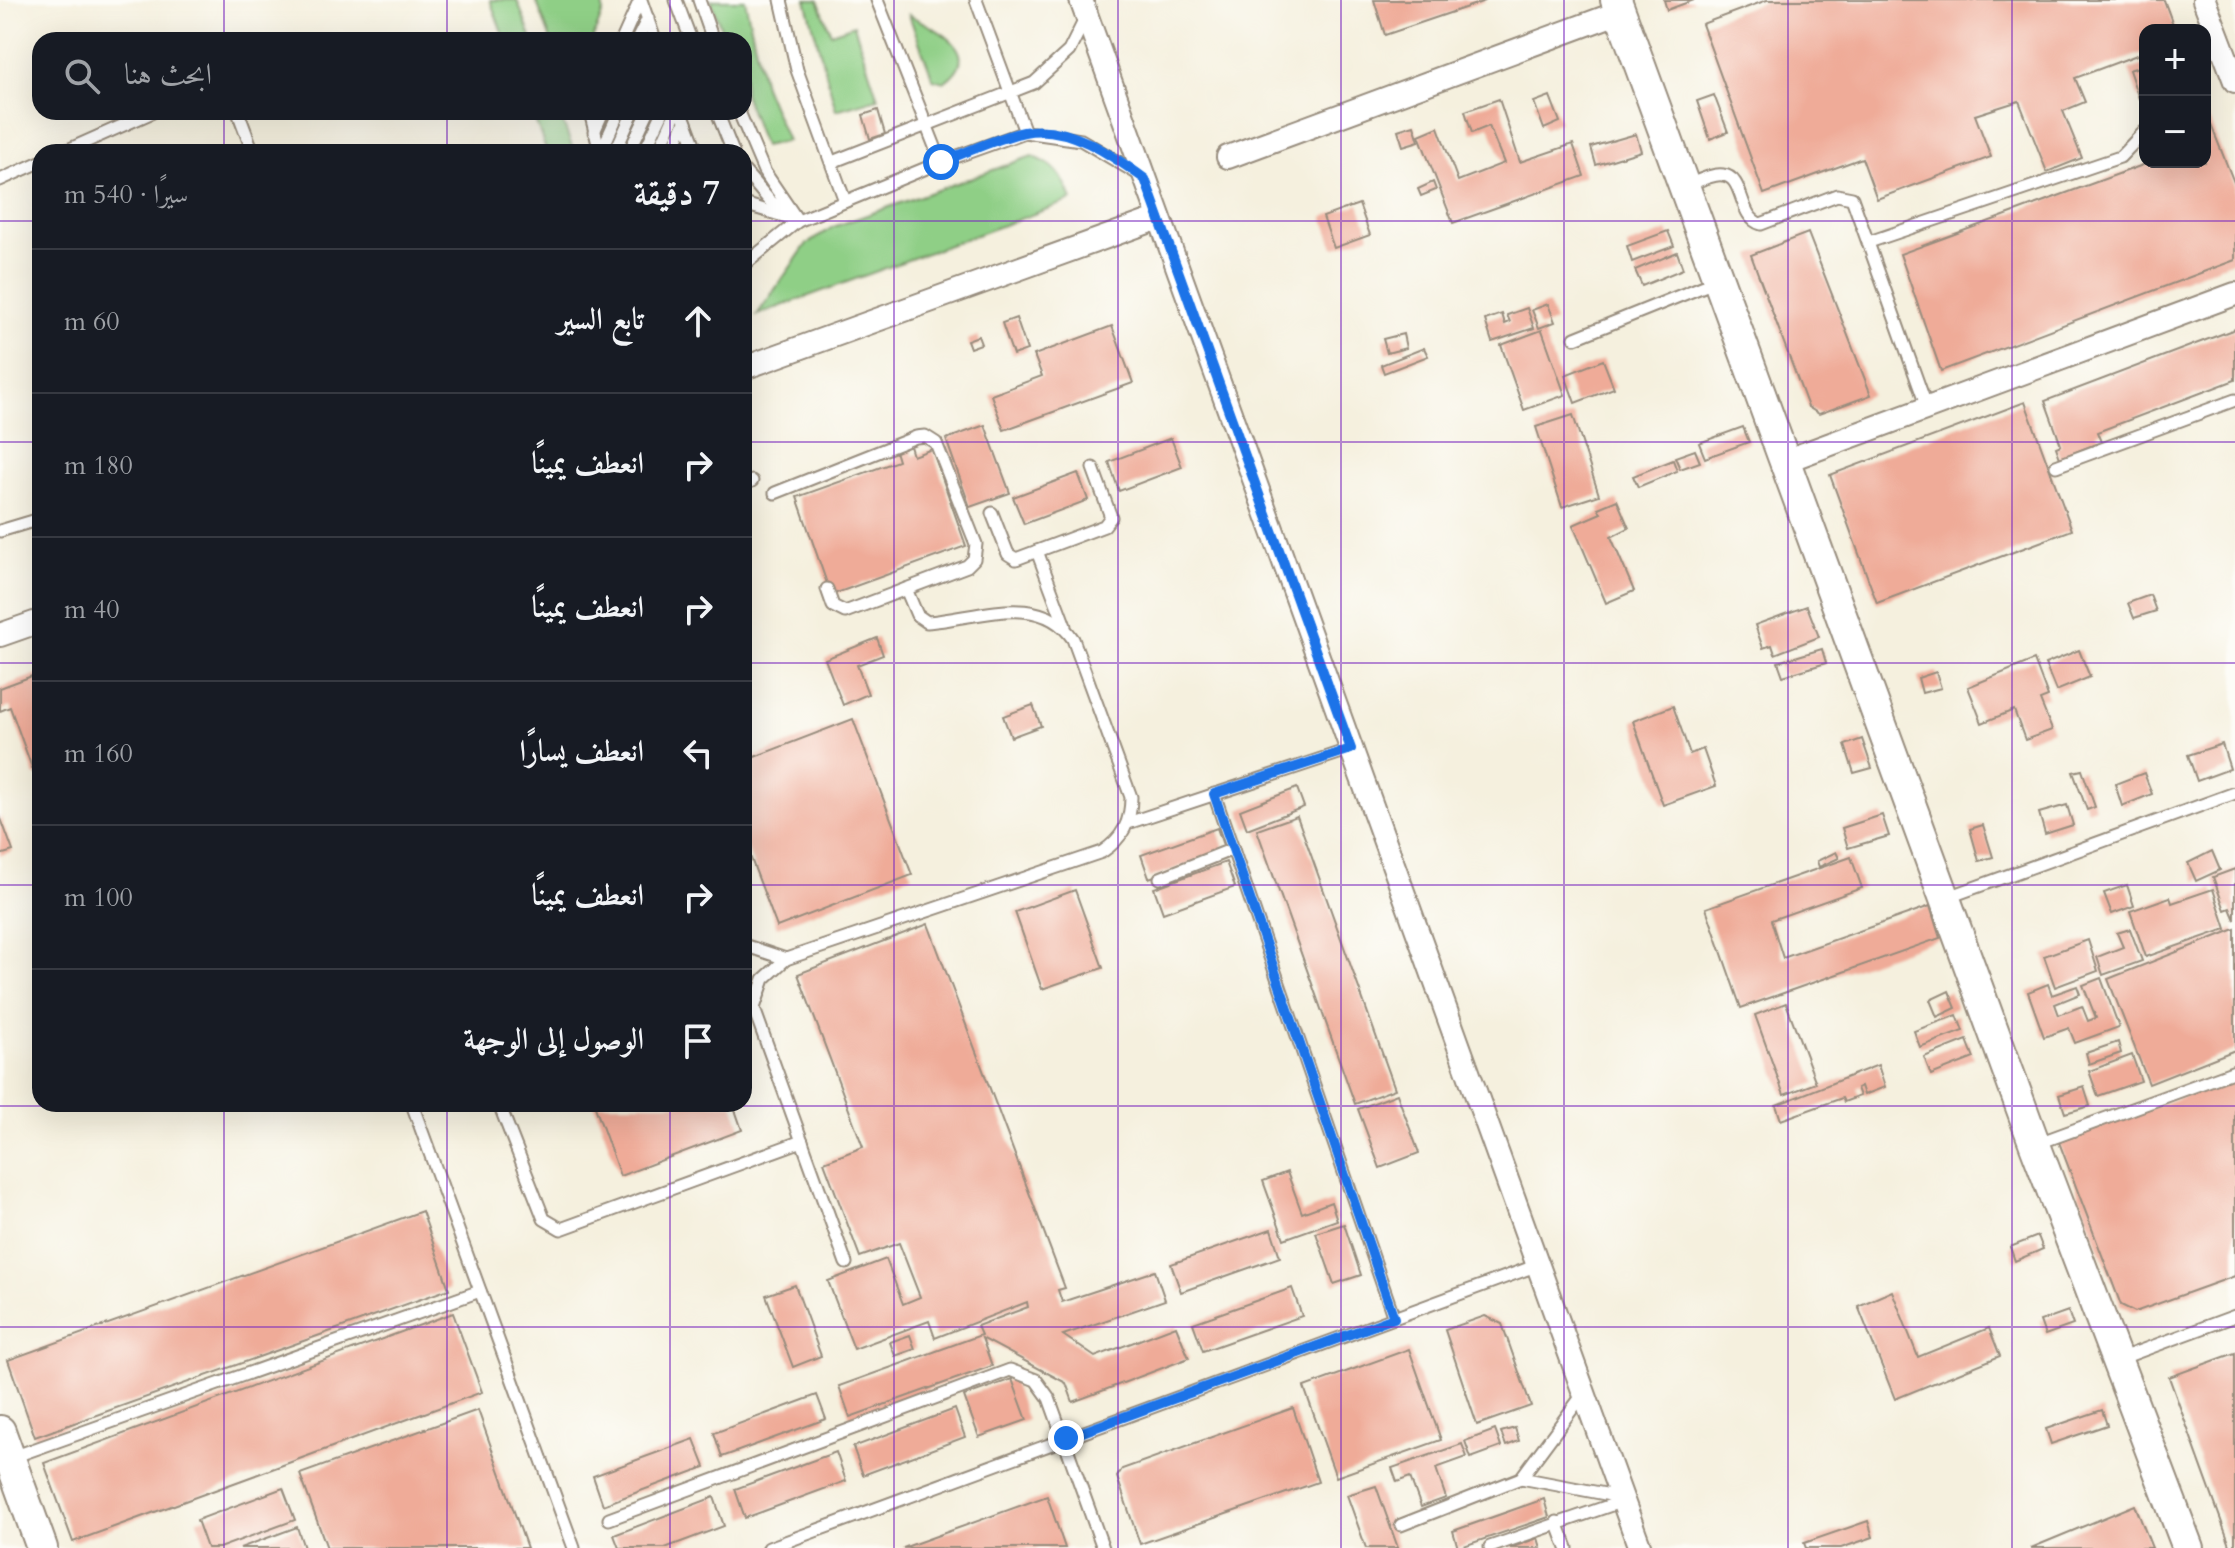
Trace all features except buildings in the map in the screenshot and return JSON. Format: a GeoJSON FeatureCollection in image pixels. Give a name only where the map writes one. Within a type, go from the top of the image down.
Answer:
{"type":"FeatureCollection","features":[{"type":"Feature","properties":{"kind":"main road"},"geometry":{"type":"LineString","coordinates":[[1618,6],[2035,1145],[2188,1548]]}},
{"type":"Feature","properties":{"kind":"main road"},"geometry":{"type":"LineString","coordinates":[[9,1463],[42,1548]]}},
{"type":"Feature","properties":{"kind":"street"},"geometry":{"type":"LineString","coordinates":[[2204,0],[2235,81]]}},
{"type":"Feature","properties":{"kind":"street"},"geometry":{"type":"LineString","coordinates":[[1228,157],[1618,6]]}},
{"type":"Feature","properties":{"kind":"street"},"geometry":{"type":"LineString","coordinates":[[1084,8],[1640,1548]]}},
{"type":"Feature","properties":{"kind":"street"},"geometry":{"type":"LineString","coordinates":[[752,365],[1159,218]]}},
{"type":"Feature","properties":{"kind":"street"},"geometry":{"type":"LineString","coordinates":[[1785,461],[2235,294]]}},
{"type":"Feature","properties":{"kind":"street"},"geometry":{"type":"LineString","coordinates":[[0,635],[32,624]]}},
{"type":"Feature","properties":{"kind":"lane"},"geometry":{"type":"LineString","coordinates":[[641,0],[652,32]]}},
{"type":"Feature","properties":{"kind":"lane"},"geometry":{"type":"LineString","coordinates":[[626,32],[641,0]]}},
{"type":"Feature","properties":{"kind":"lane"},"geometry":{"type":"LineString","coordinates":[[676,0],[688,32]]}},
{"type":"Feature","properties":{"kind":"lane"},"geometry":{"type":"LineString","coordinates":[[699,0],[710,32]]}},
{"type":"Feature","properties":{"kind":"lane"},"geometry":{"type":"LineString","coordinates":[[781,0],[794,59],[845,201]]}},
{"type":"Feature","properties":{"kind":"lane"},"geometry":{"type":"LineString","coordinates":[[877,0],[941,162]]}},
{"type":"Feature","properties":{"kind":"lane"},"geometry":{"type":"LineString","coordinates":[[976,0],[1025,132]]}},
{"type":"Feature","properties":{"kind":"lane"},"geometry":{"type":"LineString","coordinates":[[832,162],[1034,83],[1059,63],[1077,38],[1084,8]]}},
{"type":"Feature","properties":{"kind":"lane"},"geometry":{"type":"LineString","coordinates":[[641,32],[648,18]]}},
{"type":"Feature","properties":{"kind":"lane"},"geometry":{"type":"LineString","coordinates":[[81,144],[135,120]]}},
{"type":"Feature","properties":{"kind":"lane"},"geometry":{"type":"LineString","coordinates":[[241,120],[250,144]]}},
{"type":"Feature","properties":{"kind":"lane"},"geometry":{"type":"LineString","coordinates":[[592,120],[598,144]]}},
{"type":"Feature","properties":{"kind":"lane"},"geometry":{"type":"LineString","coordinates":[[594,132],[599,120]]}},
{"type":"Feature","properties":{"kind":"lane"},"geometry":{"type":"LineString","coordinates":[[605,144],[615,120]]}},
{"type":"Feature","properties":{"kind":"lane"},"geometry":{"type":"LineString","coordinates":[[619,144],[629,120]]}},
{"type":"Feature","properties":{"kind":"lane"},"geometry":{"type":"LineString","coordinates":[[633,144],[644,120]]}},
{"type":"Feature","properties":{"kind":"lane"},"geometry":{"type":"LineString","coordinates":[[648,144],[659,120]]}},
{"type":"Feature","properties":{"kind":"lane"},"geometry":{"type":"LineString","coordinates":[[663,144],[678,120]]}},
{"type":"Feature","properties":{"kind":"lane"},"geometry":{"type":"LineString","coordinates":[[673,144],[680,120]]}},
{"type":"Feature","properties":{"kind":"lane"},"geometry":{"type":"LineString","coordinates":[[683,120],[692,144]]}},
{"type":"Feature","properties":{"kind":"lane"},"geometry":{"type":"LineString","coordinates":[[720,120],[730,144]]}},
{"type":"Feature","properties":{"kind":"lane"},"geometry":{"type":"LineString","coordinates":[[742,120],[764,171],[798,221]]}},
{"type":"Feature","properties":{"kind":"lane"},"geometry":{"type":"LineString","coordinates":[[752,258],[798,221],[941,162],[1025,132],[1081,140],[1145,179]]}},
{"type":"Feature","properties":{"kind":"lane"},"geometry":{"type":"LineString","coordinates":[[1869,242],[2120,157],[2139,137]]}},
{"type":"Feature","properties":{"kind":"lane"},"geometry":{"type":"LineString","coordinates":[[0,180],[32,166]]}},
{"type":"Feature","properties":{"kind":"lane"},"geometry":{"type":"LineString","coordinates":[[1684,187],[1718,175],[1728,176],[1735,183],[1748,216],[1761,224],[1847,195],[1855,202],[1927,408]]}},
{"type":"Feature","properties":{"kind":"lane"},"geometry":{"type":"LineString","coordinates":[[752,180],[770,201],[798,221]]}},
{"type":"Feature","properties":{"kind":"lane"},"geometry":{"type":"LineString","coordinates":[[752,207],[798,221]]}},
{"type":"Feature","properties":{"kind":"lane"},"geometry":{"type":"LineString","coordinates":[[1575,338],[1719,280]]}},
{"type":"Feature","properties":{"kind":"lane"},"geometry":{"type":"LineString","coordinates":[[2056,466],[2235,400]]}},
{"type":"Feature","properties":{"kind":"lane"},"geometry":{"type":"LineString","coordinates":[[775,493],[916,437],[933,440],[976,544],[976,554],[967,566],[840,612],[833,606],[827,589]]}},
{"type":"Feature","properties":{"kind":"lane"},"geometry":{"type":"LineString","coordinates":[[992,513],[1011,557],[1021,558],[1110,521],[1093,468]]}},
{"type":"Feature","properties":{"kind":"lane"},"geometry":{"type":"LineString","coordinates":[[0,531],[32,521]]}},
{"type":"Feature","properties":{"kind":"lane"},"geometry":{"type":"LineString","coordinates":[[754,1008],[764,979],[786,959],[1102,852],[1122,835],[1128,823],[1131,797],[1037,551]]}},
{"type":"Feature","properties":{"kind":"lane"},"geometry":{"type":"LineString","coordinates":[[906,589],[917,615],[927,622],[1024,610],[1043,613],[1065,627]]}},
{"type":"Feature","properties":{"kind":"lane"},"geometry":{"type":"LineString","coordinates":[[1128,823],[1351,749]]}},
{"type":"Feature","properties":{"kind":"lane"},"geometry":{"type":"LineString","coordinates":[[1945,899],[2235,793]]}},
{"type":"Feature","properties":{"kind":"lane"},"geometry":{"type":"LineString","coordinates":[[1214,794],[1394,1318]]}},
{"type":"Feature","properties":{"kind":"lane"},"geometry":{"type":"LineString","coordinates":[[1160,878],[1233,849]]}},
{"type":"Feature","properties":{"kind":"lane"},"geometry":{"type":"LineString","coordinates":[[752,948],[786,959]]}},
{"type":"Feature","properties":{"kind":"lane"},"geometry":{"type":"LineString","coordinates":[[752,1003],[846,1263]]}},
{"type":"Feature","properties":{"kind":"lane"},"geometry":{"type":"LineString","coordinates":[[2035,1145],[2235,1071]]}},
{"type":"Feature","properties":{"kind":"lane"},"geometry":{"type":"LineString","coordinates":[[415,1112],[574,1548]]}},
{"type":"Feature","properties":{"kind":"lane"},"geometry":{"type":"LineString","coordinates":[[502,1112],[544,1219],[561,1229],[802,1141]]}},
{"type":"Feature","properties":{"kind":"lane"},"geometry":{"type":"LineString","coordinates":[[769,1548],[1538,1265]]}},
{"type":"Feature","properties":{"kind":"lane"},"geometry":{"type":"LineString","coordinates":[[9,1463],[480,1291]]}},
{"type":"Feature","properties":{"kind":"lane"},"geometry":{"type":"LineString","coordinates":[[2117,1359],[2235,1316]]}},
{"type":"Feature","properties":{"kind":"lane"},"geometry":{"type":"LineString","coordinates":[[609,1519],[1000,1371],[1019,1371],[1036,1380],[1049,1398],[1066,1438],[1103,1548]]}},
{"type":"Feature","properties":{"kind":"lane"},"geometry":{"type":"LineString","coordinates":[[1401,1525],[1521,1478],[1584,1393]]}},
{"type":"Feature","properties":{"kind":"lane"},"geometry":{"type":"LineString","coordinates":[[1521,1478],[1622,1499]]}},
{"type":"Feature","properties":{"kind":"lane"},"geometry":{"type":"LineString","coordinates":[[1490,1547],[1622,1499]]}},
{"type":"Feature","properties":{"kind":"lane"},"geometry":{"type":"LineString","coordinates":[[1557,1522],[1567,1548]]}},
{"type":"Feature","properties":{"kind":"green space"},"geometry":{"type":"Polygon","coordinates":[[[490,0],[517,0],[529,32],[502,32],[490,0]]]}},
{"type":"Feature","properties":{"kind":"green space"},"geometry":{"type":"Polygon","coordinates":[[[536,0],[603,0],[603,12],[595,32],[548,32],[536,0]]]}},
{"type":"Feature","properties":{"kind":"green space"},"geometry":{"type":"Polygon","coordinates":[[[711,0],[745,0],[764,86],[787,141],[763,146],[752,115],[752,32],[722,32],[711,0]]]}},
{"type":"Feature","properties":{"kind":"green space"},"geometry":{"type":"Polygon","coordinates":[[[806,0],[818,0],[831,33],[854,25],[878,98],[836,110],[806,0]]]}},
{"type":"Feature","properties":{"kind":"green space"},"geometry":{"type":"Polygon","coordinates":[[[909,15],[943,34],[959,51],[961,60],[956,71],[944,82],[933,79],[909,15]]]}},
{"type":"Feature","properties":{"kind":"green space"},"geometry":{"type":"Polygon","coordinates":[[[535,120],[562,120],[571,144],[544,144],[535,120]]]}},
{"type":"Feature","properties":{"kind":"green space"},"geometry":{"type":"Polygon","coordinates":[[[1032,156],[1058,172],[1072,200],[757,315],[806,245],[833,227],[1032,156]]]}},
{"type":"Feature","properties":{"kind":"route"},"geometry":{"type":"LineString","coordinates":[[941,162],[1025,132],[1042,131],[1062,134],[1099,148],[1145,179],[1351,749],[1214,794],[1394,1318],[1066,1438]]}}]}
